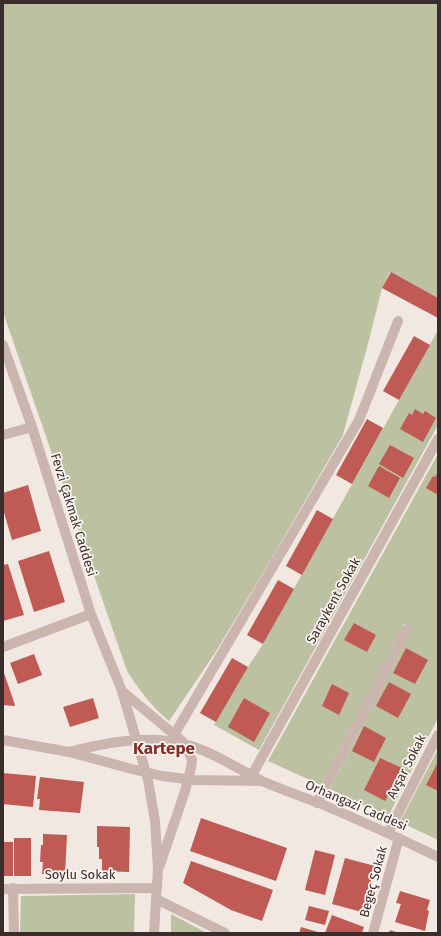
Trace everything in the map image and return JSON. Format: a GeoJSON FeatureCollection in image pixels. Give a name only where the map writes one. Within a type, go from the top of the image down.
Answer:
{"type":"FeatureCollection","features":[{"type":"Feature","properties":{"kind":"street"},"geometry":{"type":"LineString","coordinates":[[174,735],[359,420],[398,321]]}},
{"type":"Feature","properties":{"kind":"street","name":"Fevzi Çakmak Caddesi"},"geometry":{"type":"LineString","coordinates":[[3,345],[32,427],[91,614],[122,691],[146,772],[153,804],[158,870]]}},
{"type":"Feature","properties":{"kind":"street"},"geometry":{"type":"LineString","coordinates":[[3,435],[32,427]]}},
{"type":"Feature","properties":{"kind":"street","name":"Saraykent Sokak"},"geometry":{"type":"LineString","coordinates":[[252,775],[438,439]]}},
{"type":"Feature","properties":{"kind":"street"},"geometry":{"type":"LineString","coordinates":[[3,647],[91,614]]}},
{"type":"Feature","properties":{"kind":"street"},"geometry":{"type":"LineString","coordinates":[[317,803],[407,629]]}},
{"type":"Feature","properties":{"kind":"street"},"geometry":{"type":"LineString","coordinates":[[122,691],[174,735],[188,750],[192,760],[189,779],[158,870],[154,933]]}},
{"type":"Feature","properties":{"kind":"street","name":"Avşar Sokak"},"geometry":{"type":"LineString","coordinates":[[388,833],[438,735]]}},
{"type":"Feature","properties":{"kind":"street"},"geometry":{"type":"LineString","coordinates":[[3,740],[69,752],[146,772],[189,779],[263,781]]}},
{"type":"Feature","properties":{"kind":"street"},"geometry":{"type":"LineString","coordinates":[[69,752],[112,742],[136,740],[168,741],[200,749],[263,781]]}},
{"type":"Feature","properties":{"kind":"street","name":"Orhangazi Caddesi"},"geometry":{"type":"LineString","coordinates":[[263,781],[388,833],[438,857]]}},
{"type":"Feature","properties":{"kind":"street","name":"Begeç Sokak"},"geometry":{"type":"LineString","coordinates":[[373,933],[399,838]]}},
{"type":"Feature","properties":{"kind":"street","name":"Soylu Sokak"},"geometry":{"type":"LineString","coordinates":[[8,889],[157,888]]}},
{"type":"Feature","properties":{"kind":"street"},"geometry":{"type":"LineString","coordinates":[[8,889],[14,933]]}},
{"type":"Feature","properties":{"kind":"street"},"geometry":{"type":"LineString","coordinates":[[156,899],[225,933]]}},
{"type":"Feature","properties":{"kind":"green space"},"geometry":{"type":"Polygon","coordinates":[[[3,3],[438,3],[438,298],[390,272],[382,288],[343,435],[215,653],[169,721],[146,698],[127,671],[3,312],[3,3]]]}},
{"type":"Feature","properties":{"kind":"green space"},"geometry":{"type":"Polygon","coordinates":[[[438,330],[438,425],[259,750],[214,725],[263,644],[438,330]]]}},
{"type":"Feature","properties":{"kind":"green space"},"geometry":{"type":"Polygon","coordinates":[[[438,454],[438,718],[388,817],[330,789],[412,629],[408,625],[404,624],[321,785],[268,761],[438,454]]]}},
{"type":"Feature","properties":{"kind":"green space"},"geometry":{"type":"Polygon","coordinates":[[[438,749],[438,840],[400,822],[438,749]]]}},
{"type":"Feature","properties":{"kind":"green space"},"geometry":{"type":"Polygon","coordinates":[[[135,894],[134,933],[20,933],[21,896],[135,894]]]}},
{"type":"Feature","properties":{"kind":"green space"},"geometry":{"type":"Polygon","coordinates":[[[171,914],[207,933],[171,933],[171,914]]]}},
{"type":"Feature","properties":{"kind":"building"},"geometry":{"type":"Polygon","coordinates":[[[391,272],[438,298],[438,318],[382,288],[391,272]]]}},
{"type":"Feature","properties":{"kind":"building"},"geometry":{"type":"Polygon","coordinates":[[[414,336],[430,345],[399,400],[383,391],[414,336]]]}},
{"type":"Feature","properties":{"kind":"building"},"geometry":{"type":"Polygon","coordinates":[[[415,409],[423,414],[425,411],[436,418],[423,442],[400,429],[409,413],[412,415],[415,409]]]}},
{"type":"Feature","properties":{"kind":"building"},"geometry":{"type":"Polygon","coordinates":[[[367,419],[383,428],[352,484],[336,475],[367,419]]]}},
{"type":"Feature","properties":{"kind":"building"},"geometry":{"type":"Polygon","coordinates":[[[390,445],[414,458],[403,478],[379,464],[390,445]]]}},
{"type":"Feature","properties":{"kind":"building"},"geometry":{"type":"Polygon","coordinates":[[[379,466],[400,478],[389,498],[368,486],[379,466]]]}},
{"type":"Feature","properties":{"kind":"building"},"geometry":{"type":"Polygon","coordinates":[[[438,472],[438,495],[426,488],[433,476],[435,477],[438,472]]]}},
{"type":"Feature","properties":{"kind":"building"},"geometry":{"type":"Polygon","coordinates":[[[28,485],[41,531],[12,540],[3,509],[3,493],[28,485]]]}},
{"type":"Feature","properties":{"kind":"building"},"geometry":{"type":"Polygon","coordinates":[[[317,510],[333,519],[302,575],[286,566],[317,510]]]}},
{"type":"Feature","properties":{"kind":"building"},"geometry":{"type":"Polygon","coordinates":[[[49,551],[65,602],[34,612],[18,561],[49,551]]]}},
{"type":"Feature","properties":{"kind":"building"},"geometry":{"type":"Polygon","coordinates":[[[8,564],[24,615],[3,621],[3,565],[8,564]]]}},
{"type":"Feature","properties":{"kind":"building"},"geometry":{"type":"Polygon","coordinates":[[[278,580],[294,589],[263,644],[247,635],[278,580]]]}},
{"type":"Feature","properties":{"kind":"building"},"geometry":{"type":"Polygon","coordinates":[[[354,623],[376,635],[367,652],[344,640],[354,623]]]}},
{"type":"Feature","properties":{"kind":"building"},"geometry":{"type":"Polygon","coordinates":[[[406,648],[428,660],[415,684],[393,673],[406,648]]]}},
{"type":"Feature","properties":{"kind":"building"},"geometry":{"type":"Polygon","coordinates":[[[34,654],[42,675],[18,684],[10,663],[34,654]]]}},
{"type":"Feature","properties":{"kind":"building"},"geometry":{"type":"Polygon","coordinates":[[[232,658],[248,667],[216,722],[200,713],[232,658]]]}},
{"type":"Feature","properties":{"kind":"building"},"geometry":{"type":"Polygon","coordinates":[[[3,670],[15,705],[14,706],[3,705],[3,670]]]}},
{"type":"Feature","properties":{"kind":"building"},"geometry":{"type":"Polygon","coordinates":[[[389,682],[411,694],[398,718],[376,706],[389,682]]]}},
{"type":"Feature","properties":{"kind":"building"},"geometry":{"type":"Polygon","coordinates":[[[332,684],[349,693],[339,715],[322,706],[332,684]]]}},
{"type":"Feature","properties":{"kind":"building"},"geometry":{"type":"Polygon","coordinates":[[[93,698],[99,718],[70,727],[63,707],[93,698]]]}},
{"type":"Feature","properties":{"kind":"building"},"geometry":{"type":"Polygon","coordinates":[[[244,698],[270,713],[254,742],[228,727],[244,698]]]}},
{"type":"Feature","properties":{"kind":"building"},"geometry":{"type":"Polygon","coordinates":[[[364,726],[386,738],[374,762],[352,751],[364,726]]]}},
{"type":"Feature","properties":{"kind":"building"},"geometry":{"type":"Polygon","coordinates":[[[380,758],[402,768],[385,801],[364,790],[380,758]]]}},
{"type":"Feature","properties":{"kind":"building"},"geometry":{"type":"Polygon","coordinates":[[[438,762],[438,791],[426,785],[438,762]]]}},
{"type":"Feature","properties":{"kind":"building"},"geometry":{"type":"Polygon","coordinates":[[[3,773],[36,776],[33,807],[3,804],[3,773]]]}},
{"type":"Feature","properties":{"kind":"building"},"geometry":{"type":"Polygon","coordinates":[[[40,777],[84,782],[80,813],[39,810],[40,799],[37,799],[40,777]]]}},
{"type":"Feature","properties":{"kind":"building"},"geometry":{"type":"Polygon","coordinates":[[[201,818],[287,848],[276,881],[190,851],[201,818]]]}},
{"type":"Feature","properties":{"kind":"building"},"geometry":{"type":"Polygon","coordinates":[[[97,826],[130,827],[129,872],[102,871],[102,859],[99,859],[99,847],[97,847],[97,826]]]}},
{"type":"Feature","properties":{"kind":"building"},"geometry":{"type":"Polygon","coordinates":[[[43,834],[67,835],[65,875],[42,874],[43,862],[40,862],[43,834]]]}},
{"type":"Feature","properties":{"kind":"building"},"geometry":{"type":"Polygon","coordinates":[[[14,838],[31,838],[31,876],[14,876],[14,838]]]}},
{"type":"Feature","properties":{"kind":"building"},"geometry":{"type":"Polygon","coordinates":[[[3,842],[13,842],[13,876],[3,876],[3,842]]]}},
{"type":"Feature","properties":{"kind":"building"},"geometry":{"type":"Polygon","coordinates":[[[315,850],[335,855],[325,895],[305,890],[315,850]]]}},
{"type":"Feature","properties":{"kind":"building"},"geometry":{"type":"Polygon","coordinates":[[[345,858],[375,866],[362,912],[332,904],[345,858]]]}},
{"type":"Feature","properties":{"kind":"building"},"geometry":{"type":"Polygon","coordinates":[[[191,861],[273,890],[262,921],[231,910],[183,883],[191,861]]]}},
{"type":"Feature","properties":{"kind":"building"},"geometry":{"type":"Polygon","coordinates":[[[400,891],[430,900],[427,910],[429,911],[425,931],[395,922],[401,904],[396,903],[400,891]]]}},
{"type":"Feature","properties":{"kind":"building"},"geometry":{"type":"Polygon","coordinates":[[[309,906],[329,911],[325,925],[305,920],[309,906]]]}},
{"type":"Feature","properties":{"kind":"building"},"geometry":{"type":"Polygon","coordinates":[[[332,915],[364,927],[362,933],[325,933],[332,915]]]}},
{"type":"Feature","properties":{"kind":"building"},"geometry":{"type":"Polygon","coordinates":[[[301,927],[321,933],[299,933],[301,927]]]}},
{"type":"Feature","properties":{"kind":"building"},"geometry":{"type":"Polygon","coordinates":[[[390,930],[399,933],[389,933],[390,930]]]}},
{"type":"Feature","properties":{"kind":"district","name":"Kartepe"},"geometry":{"type":"Point","coordinates":[164,749]}}]}
